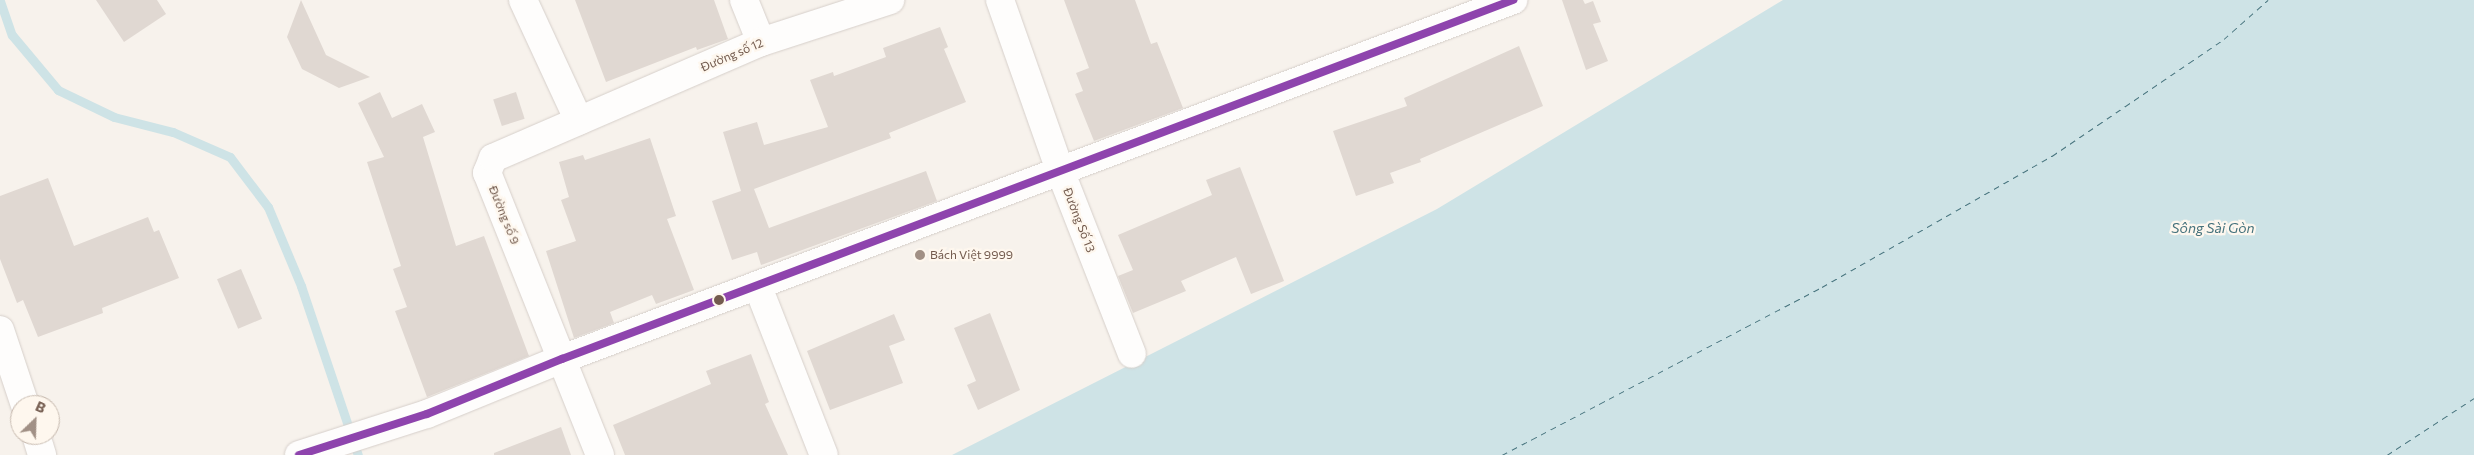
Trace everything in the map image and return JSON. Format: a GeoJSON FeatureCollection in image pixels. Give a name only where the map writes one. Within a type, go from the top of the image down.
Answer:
{"type":"FeatureCollection","features":[{"type":"Feature","properties":{"kind":"street"},"geometry":{"type":"LineString","coordinates":[[523,0],[579,121]]}},
{"type":"Feature","properties":{"kind":"street"},"geometry":{"type":"LineString","coordinates":[[744,0],[761,42]]}},
{"type":"Feature","properties":{"kind":"street","name":"Đường số 12"},"geometry":{"type":"LineString","coordinates":[[579,121],[761,42],[890,0]]}},
{"type":"Feature","properties":{"kind":"street","name":"Đường Số 13"},"geometry":{"type":"LineString","coordinates":[[1000,0],[1061,173],[1132,354]]}},
{"type":"Feature","properties":{"kind":"street"},"geometry":{"type":"LineString","coordinates":[[298,455],[427,414],[562,360],[1061,173],[1513,0]]}},
{"type":"Feature","properties":{"kind":"street","name":"Đường số 9"},"geometry":{"type":"LineString","coordinates":[[579,121],[493,158],[488,173],[600,455]]}},
{"type":"Feature","properties":{"kind":"street"},"geometry":{"type":"LineString","coordinates":[[758,287],[824,455]]}},
{"type":"Feature","properties":{"kind":"street"},"geometry":{"type":"LineString","coordinates":[[0,330],[23,395]]}},
{"type":"Feature","properties":{"kind":"water","name":"Sông Sài Gòn"},"geometry":{"type":"Polygon","coordinates":[[[1783,0],[2474,0],[2474,455],[952,455],[1437,209],[1783,0]]]}},
{"type":"Feature","properties":{"kind":"building"},"geometry":{"type":"Polygon","coordinates":[[[96,0],[157,0],[166,14],[124,42],[96,0]]]}},
{"type":"Feature","properties":{"kind":"building"},"geometry":{"type":"Polygon","coordinates":[[[301,0],[326,55],[370,77],[339,88],[302,69],[287,37],[301,0]]]}},
{"type":"Feature","properties":{"kind":"building"},"geometry":{"type":"Polygon","coordinates":[[[575,0],[714,0],[728,39],[697,50],[696,47],[606,82],[575,0]]]}},
{"type":"Feature","properties":{"kind":"building"},"geometry":{"type":"Polygon","coordinates":[[[1064,0],[1135,0],[1151,44],[1157,42],[1183,108],[1094,141],[1075,94],[1083,91],[1076,73],[1089,68],[1064,0]]]}},
{"type":"Feature","properties":{"kind":"building"},"geometry":{"type":"Polygon","coordinates":[[[1562,0],[1583,0],[1585,4],[1593,1],[1601,22],[1593,24],[1608,61],[1586,70],[1562,0]]]}},
{"type":"Feature","properties":{"kind":"building"},"geometry":{"type":"Polygon","coordinates":[[[940,27],[948,47],[944,49],[966,102],[889,133],[891,138],[754,189],[769,228],[926,171],[937,201],[761,265],[757,252],[732,260],[712,201],[741,191],[723,132],[757,122],[764,145],[828,127],[810,80],[833,72],[834,76],[886,57],[883,48],[940,27]]]}},
{"type":"Feature","properties":{"kind":"building"},"geometry":{"type":"Polygon","coordinates":[[[1519,46],[1543,106],[1420,159],[1421,162],[1390,173],[1394,183],[1356,196],[1333,131],[1407,106],[1404,98],[1519,46]]]}},
{"type":"Feature","properties":{"kind":"building"},"geometry":{"type":"Polygon","coordinates":[[[380,92],[392,118],[422,104],[435,132],[423,137],[456,246],[484,236],[529,356],[427,397],[395,311],[407,307],[393,269],[401,266],[367,162],[384,157],[358,103],[380,92]]]}},
{"type":"Feature","properties":{"kind":"building"},"geometry":{"type":"Polygon","coordinates":[[[516,92],[525,119],[502,126],[493,99],[516,92]]]}},
{"type":"Feature","properties":{"kind":"building"},"geometry":{"type":"Polygon","coordinates":[[[650,138],[676,216],[667,219],[694,290],[656,304],[652,295],[610,312],[614,323],[574,338],[546,251],[576,241],[561,200],[569,197],[559,162],[583,155],[585,160],[650,138]]]}},
{"type":"Feature","properties":{"kind":"building"},"geometry":{"type":"Polygon","coordinates":[[[1240,167],[1284,281],[1251,294],[1236,257],[1181,281],[1186,291],[1133,313],[1118,276],[1133,270],[1118,235],[1212,195],[1206,180],[1240,167]]]}},
{"type":"Feature","properties":{"kind":"building"},"geometry":{"type":"Polygon","coordinates":[[[48,178],[74,246],[148,217],[154,232],[159,230],[179,278],[102,308],[103,313],[38,337],[23,300],[17,303],[0,259],[0,196],[48,178]]]}},
{"type":"Feature","properties":{"kind":"building"},"geometry":{"type":"Polygon","coordinates":[[[241,269],[262,319],[238,329],[217,279],[241,269]]]}},
{"type":"Feature","properties":{"kind":"building"},"geometry":{"type":"Polygon","coordinates":[[[990,313],[1020,390],[978,410],[967,385],[976,381],[954,328],[990,313]]]}},
{"type":"Feature","properties":{"kind":"building"},"geometry":{"type":"Polygon","coordinates":[[[894,314],[905,340],[889,346],[903,383],[830,410],[807,351],[894,314]]]}},
{"type":"Feature","properties":{"kind":"building"},"geometry":{"type":"Polygon","coordinates":[[[751,354],[769,402],[765,404],[788,455],[625,455],[613,425],[711,384],[706,371],[751,354]]]}},
{"type":"Feature","properties":{"kind":"building"},"geometry":{"type":"Polygon","coordinates":[[[561,427],[571,455],[494,455],[494,453],[561,427]]]}},
{"type":"Feature","properties":{"kind":"waterway"},"geometry":{"type":"LineString","coordinates":[[0,1],[12,35],[58,90],[114,117],[173,132],[230,157],[268,207],[301,286],[358,455]]}},
{"type":"Feature","properties":{"kind":"ferry route"},"geometry":{"type":"LineString","coordinates":[[1502,455],[1822,287],[2052,156],[2224,39],[2268,0]]}},
{"type":"Feature","properties":{"kind":"ferry route"},"geometry":{"type":"LineString","coordinates":[[2387,455],[2474,398]]}},
{"type":"Feature","properties":{"kind":"transit line"},"geometry":{"type":"LineString","coordinates":[[299,455],[427,414],[562,359],[1513,0]]}},
{"type":"Feature","properties":{"kind":"place","name":"Bách Việt 9999"},"geometry":{"type":"Point","coordinates":[920,255]}}]}
